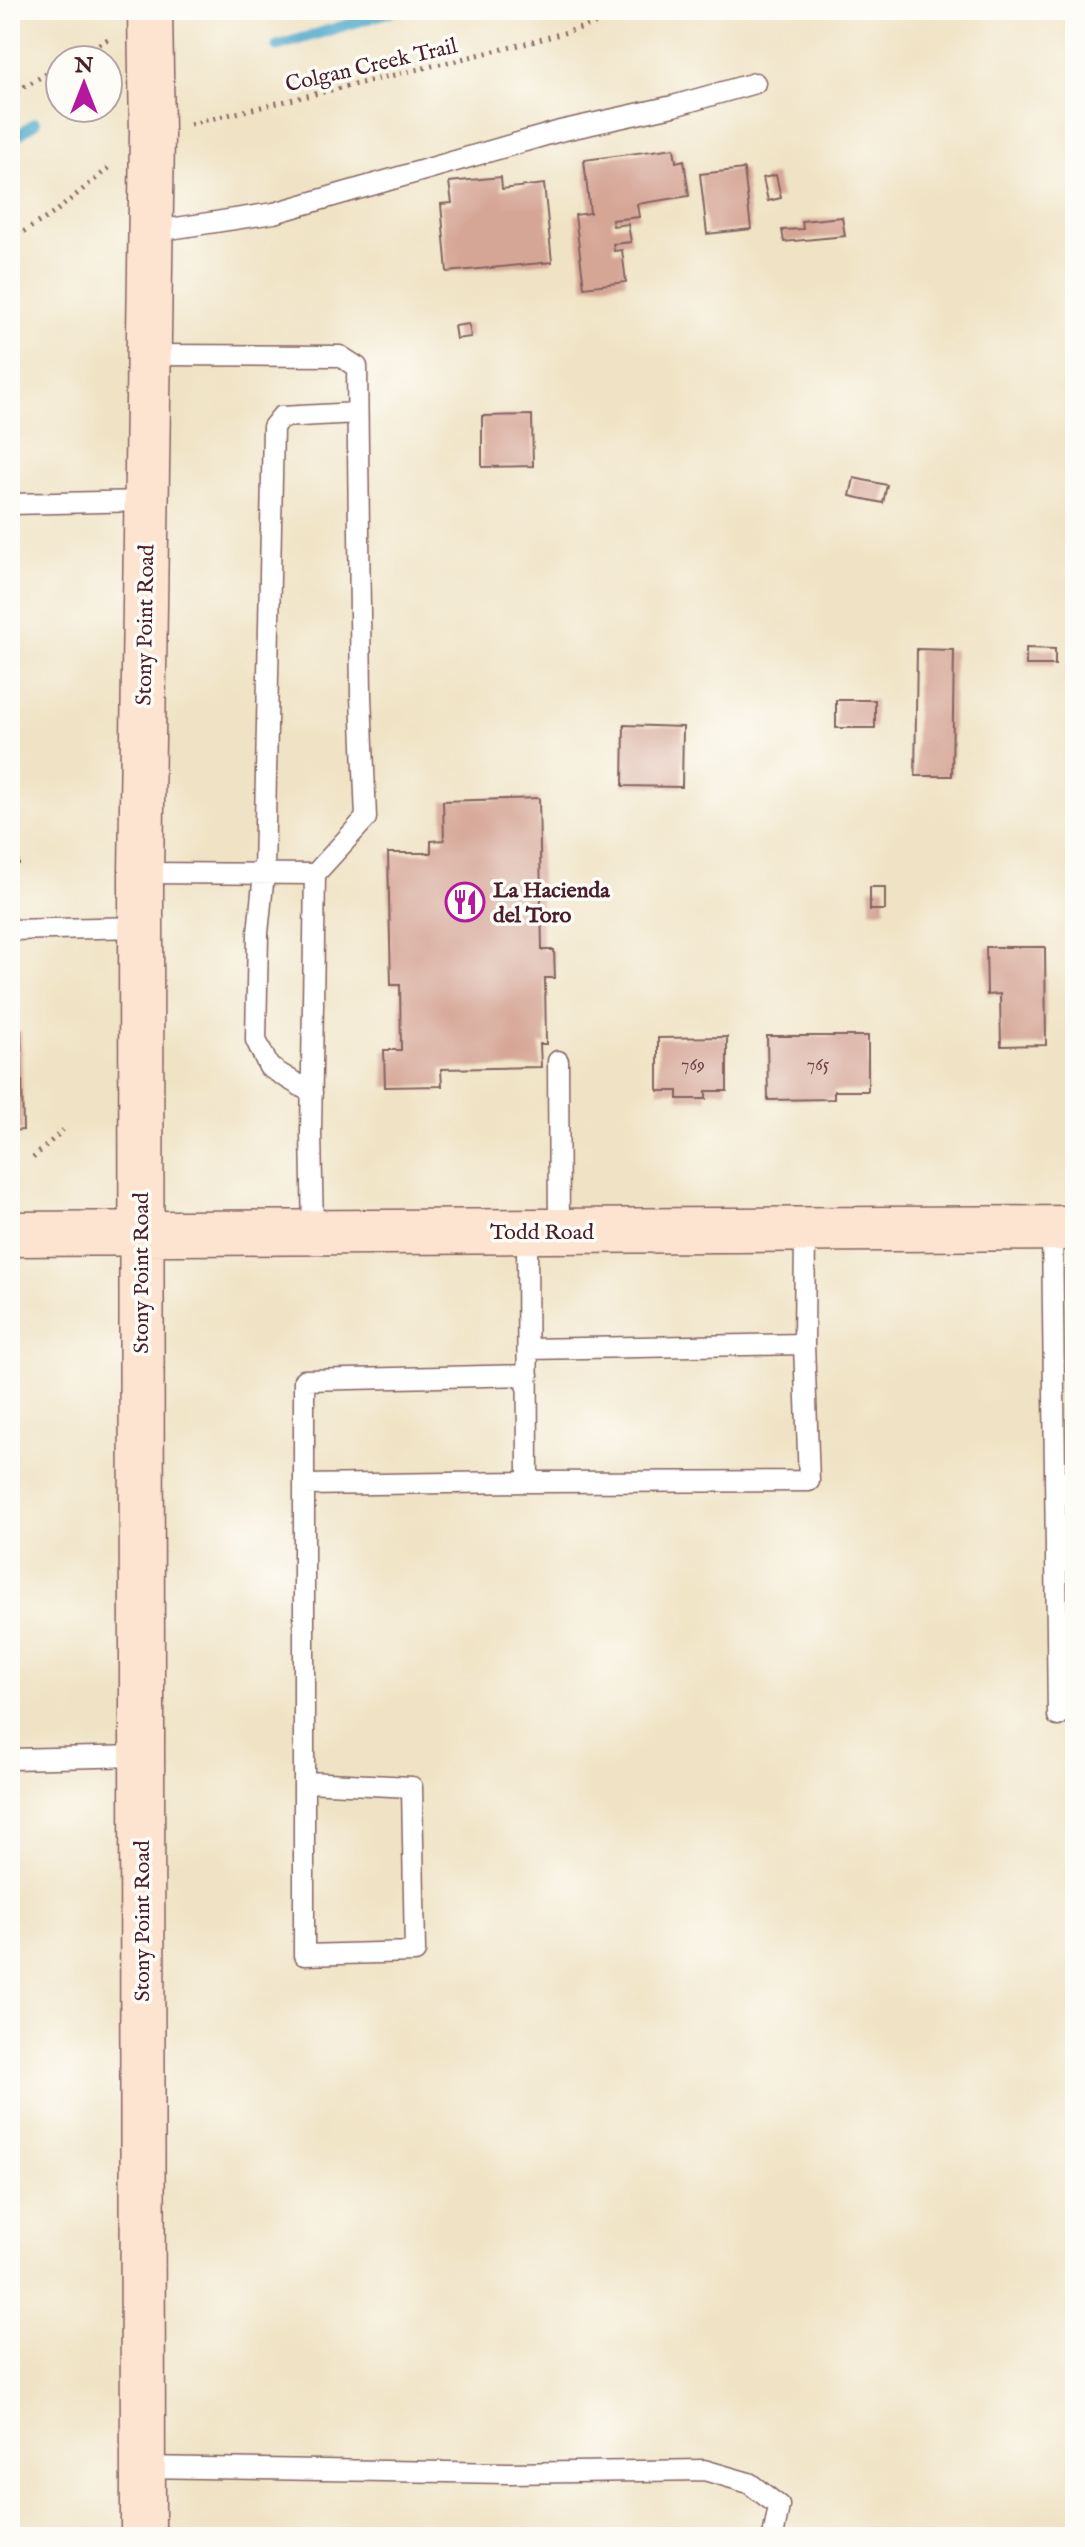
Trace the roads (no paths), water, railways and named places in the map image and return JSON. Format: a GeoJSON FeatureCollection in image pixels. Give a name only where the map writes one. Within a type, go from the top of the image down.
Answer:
{"type":"FeatureCollection","features":[{"type":"Feature","properties":{"kind":"main road","name":"Stony Point Road"},"geometry":{"type":"LineString","coordinates":[[143,2537],[140,1233],[141,873],[152,133],[150,10]]}},
{"type":"Feature","properties":{"kind":"main road","name":"Todd Road"},"geometry":{"type":"LineString","coordinates":[[10,1234],[1064,1228]]}},
{"type":"Feature","properties":{"kind":"lane"},"geometry":{"type":"LineString","coordinates":[[150,232],[274,213],[560,131],[673,106],[755,83]]}},
{"type":"Feature","properties":{"kind":"lane"},"geometry":{"type":"LineString","coordinates":[[147,355],[340,356],[357,367],[361,696],[366,818],[315,874],[313,1231]]}},
{"type":"Feature","properties":{"kind":"lane"},"geometry":{"type":"LineString","coordinates":[[312,1093],[269,1067],[256,1040],[258,933],[264,873],[273,427],[281,417],[357,413]]}},
{"type":"Feature","properties":{"kind":"lane"},"geometry":{"type":"LineString","coordinates":[[10,504],[146,501]]}},
{"type":"Feature","properties":{"kind":"lane"},"geometry":{"type":"LineString","coordinates":[[141,873],[315,874]]}},
{"type":"Feature","properties":{"kind":"lane"},"geometry":{"type":"LineString","coordinates":[[10,930],[141,927]]}},
{"type":"Feature","properties":{"kind":"lane"},"geometry":{"type":"LineString","coordinates":[[528,1482],[528,1349],[543,1231],[558,1061]]}},
{"type":"Feature","properties":{"kind":"lane"},"geometry":{"type":"LineString","coordinates":[[1058,1716],[1064,1228]]}},
{"type":"Feature","properties":{"kind":"lane"},"geometry":{"type":"LineString","coordinates":[[304,1485],[809,1481],[804,1344],[805,1230]]}},
{"type":"Feature","properties":{"kind":"lane"},"geometry":{"type":"LineString","coordinates":[[528,1349],[804,1344]]}},
{"type":"Feature","properties":{"kind":"lane"},"geometry":{"type":"LineString","coordinates":[[306,1782],[412,1787],[415,1952],[304,1955],[304,1380],[528,1375]]}},
{"type":"Feature","properties":{"kind":"lane"},"geometry":{"type":"LineString","coordinates":[[10,1759],[141,1756]]}},
{"type":"Feature","properties":{"kind":"lane"},"geometry":{"type":"LineString","coordinates":[[142,2467],[509,2473],[704,2470],[749,2483],[779,2506],[773,2537]]}},
{"type":"Feature","properties":{"kind":"waterway"},"geometry":{"type":"LineString","coordinates":[[277,46],[396,10]]}},
{"type":"Feature","properties":{"kind":"waterway"},"geometry":{"type":"LineString","coordinates":[[10,141],[35,123]]}},
{"type":"Feature","properties":{"kind":"place","name":"La Hacienda del Toro"},"geometry":{"type":"Point","coordinates":[465,902]}}]}
